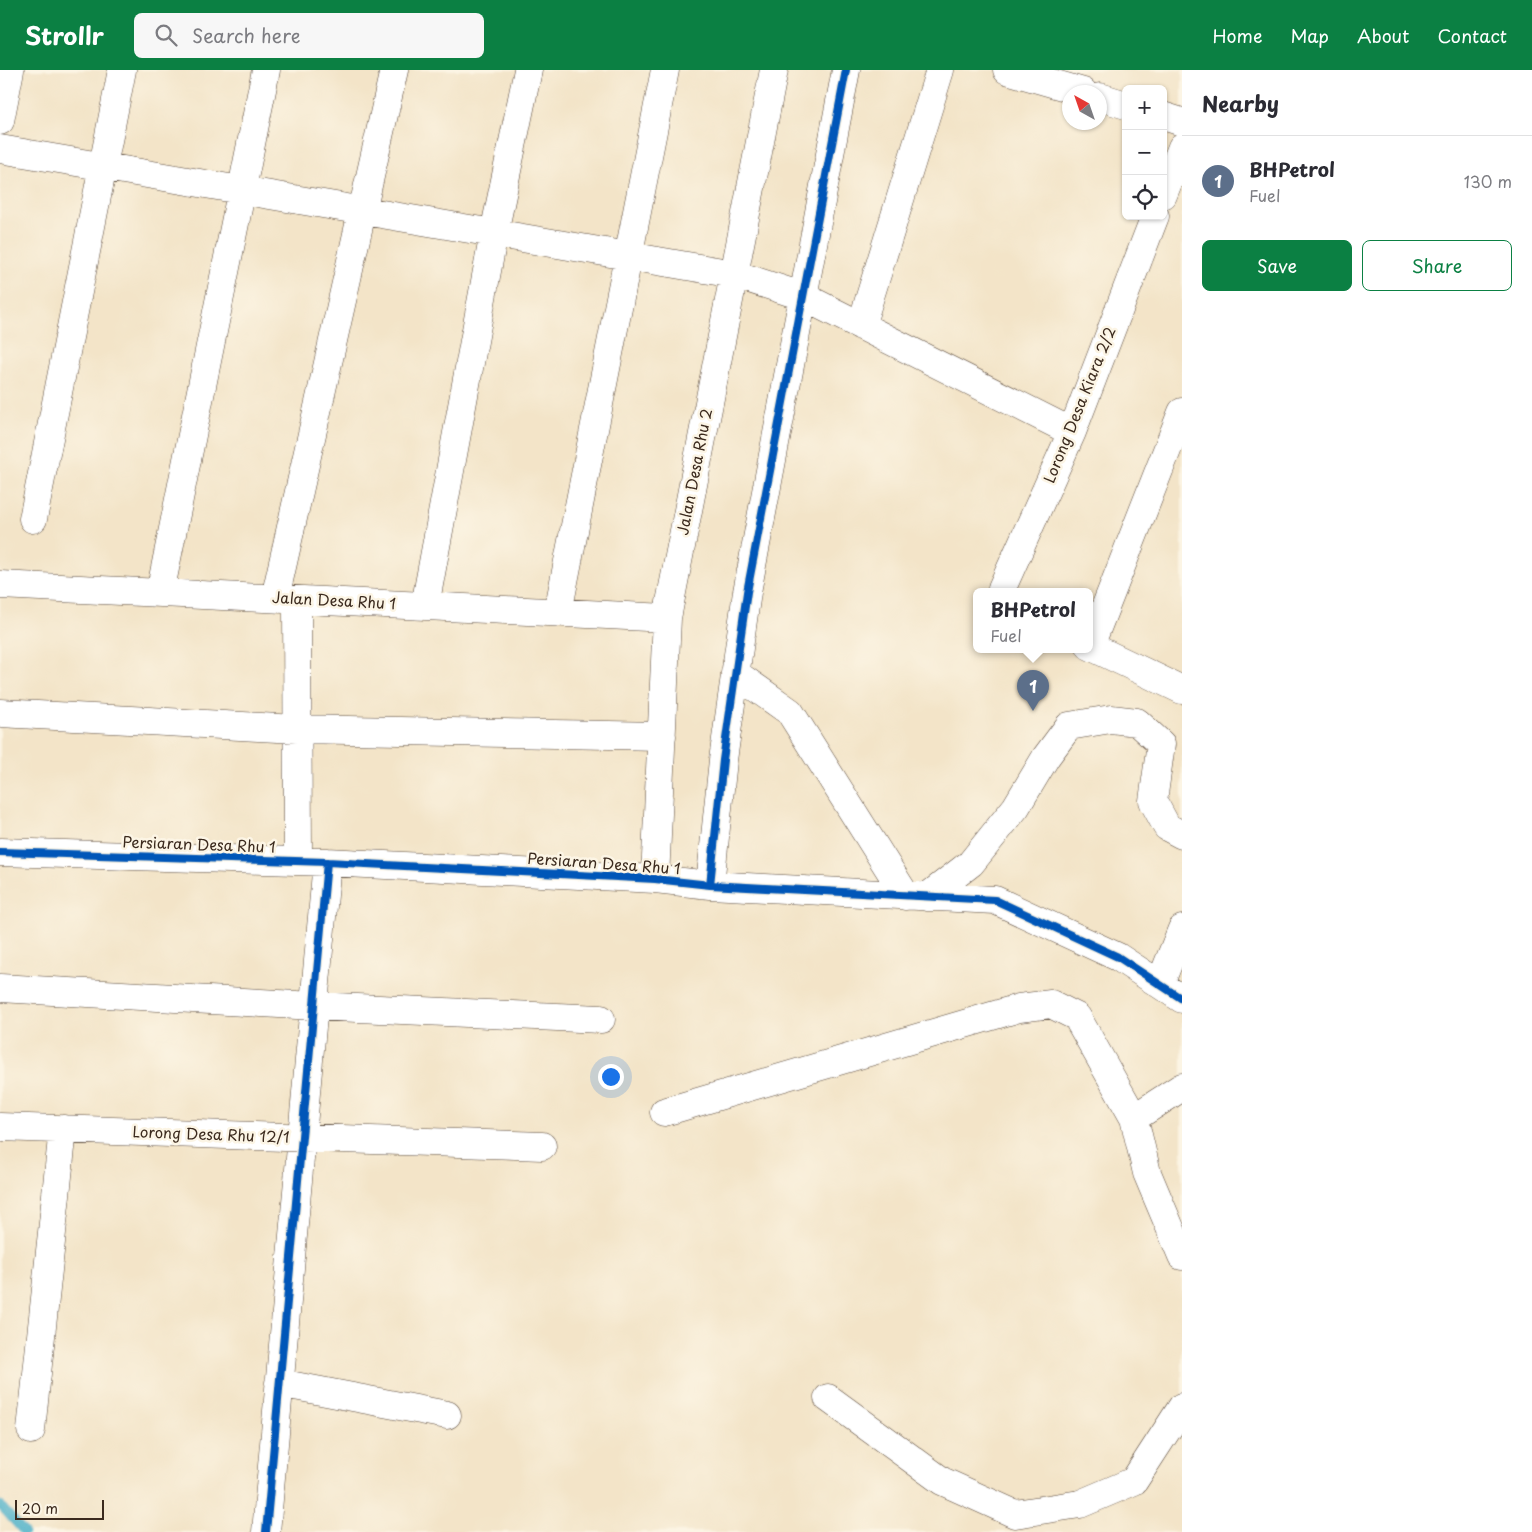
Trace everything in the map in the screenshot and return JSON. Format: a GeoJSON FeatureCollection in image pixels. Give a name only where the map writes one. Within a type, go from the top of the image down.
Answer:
{"type":"FeatureCollection","features":[{"type":"Feature","properties":{"kind":"street"},"geometry":{"type":"LineString","coordinates":[[0,121],[10,70]]}},
{"type":"Feature","properties":{"kind":"street"},"geometry":{"type":"LineString","coordinates":[[33,519],[122,70]]}},
{"type":"Feature","properties":{"kind":"street"},"geometry":{"type":"LineString","coordinates":[[160,593],[266,70]]}},
{"type":"Feature","properties":{"kind":"street"},"geometry":{"type":"LineString","coordinates":[[298,861],[297,729],[286,599],[362,211],[394,70]]}},
{"type":"Feature","properties":{"kind":"street"},"geometry":{"type":"LineString","coordinates":[[425,606],[494,233],[528,70]]}},
{"type":"Feature","properties":{"kind":"street"},"geometry":{"type":"LineString","coordinates":[[558,612],[665,70]]}},
{"type":"Feature","properties":{"kind":"street","name":"Jalan Desa Rhu 2"},"geometry":{"type":"LineString","coordinates":[[655,879],[667,618],[774,70]]}},
{"type":"Feature","properties":{"kind":"street"},"geometry":{"type":"LineString","coordinates":[[710,885],[723,760],[747,592],[846,70]]}},
{"type":"Feature","properties":{"kind":"street"},"geometry":{"type":"LineString","coordinates":[[861,326],[940,70]]}},
{"type":"Feature","properties":{"kind":"street"},"geometry":{"type":"LineString","coordinates":[[1007,70],[1062,86]]}},
{"type":"Feature","properties":{"kind":"street"},"geometry":{"type":"LineString","coordinates":[[1107,100],[1122,104]]}},
{"type":"Feature","properties":{"kind":"street"},"geometry":{"type":"LineString","coordinates":[[1167,117],[1182,122]]}},
{"type":"Feature","properties":{"kind":"street"},"geometry":{"type":"LineString","coordinates":[[1167,185],[1182,147]]}},
{"type":"Feature","properties":{"kind":"street"},"geometry":{"type":"LineString","coordinates":[[0,149],[734,274],[802,296],[1072,432]]}},
{"type":"Feature","properties":{"kind":"street","name":"Lorong Desa Kiara 2/2"},"geometry":{"type":"LineString","coordinates":[[1002,588],[1072,432],[1153,220]]}},
{"type":"Feature","properties":{"kind":"street"},"geometry":{"type":"LineString","coordinates":[[1093,638],[1182,412]]}},
{"type":"Feature","properties":{"kind":"street","name":"Jalan Desa Rhu 1"},"geometry":{"type":"LineString","coordinates":[[0,585],[667,618]]}},
{"type":"Feature","properties":{"kind":"street"},"geometry":{"type":"LineString","coordinates":[[1093,647],[1181,687]]}},
{"type":"Feature","properties":{"kind":"street"},"geometry":{"type":"LineString","coordinates":[[735,673],[790,712],[917,896],[971,863],[1016,807],[1046,757],[1069,726],[1111,719],[1137,722],[1155,739],[1160,744],[1153,801],[1167,827],[1182,835]]}},
{"type":"Feature","properties":{"kind":"street"},"geometry":{"type":"LineString","coordinates":[[0,713],[297,729],[662,736]]}},
{"type":"Feature","properties":{"kind":"street","name":"Persiaran Desa Rhu 1"},"geometry":{"type":"LineString","coordinates":[[0,852],[327,862],[655,879],[710,885],[996,900],[1118,957],[1171,992]]}},
{"type":"Feature","properties":{"kind":"street"},"geometry":{"type":"LineString","coordinates":[[266,1532],[327,862]]}},
{"type":"Feature","properties":{"kind":"street"},"geometry":{"type":"LineString","coordinates":[[1171,992],[1182,929]]}},
{"type":"Feature","properties":{"kind":"street"},"geometry":{"type":"LineString","coordinates":[[0,988],[314,1006],[602,1019]]}},
{"type":"Feature","properties":{"kind":"street"},"geometry":{"type":"LineString","coordinates":[[664,1112],[1019,1008],[1051,1004],[1077,1017],[1134,1118],[1147,1173],[1182,1256]]}},
{"type":"Feature","properties":{"kind":"street"},"geometry":{"type":"LineString","coordinates":[[1134,1118],[1182,1087]]}},
{"type":"Feature","properties":{"kind":"street","name":"Lorong Desa Rhu 12/1"},"geometry":{"type":"LineString","coordinates":[[0,1127],[542,1146]]}},
{"type":"Feature","properties":{"kind":"street"},"geometry":{"type":"LineString","coordinates":[[32,1430],[63,1130]]}},
{"type":"Feature","properties":{"kind":"street"},"geometry":{"type":"LineString","coordinates":[[280,1383],[447,1415]]}},
{"type":"Feature","properties":{"kind":"street"},"geometry":{"type":"LineString","coordinates":[[828,1398],[942,1481],[1015,1514],[1080,1504],[1134,1481],[1182,1408]]}},
{"type":"Feature","properties":{"kind":"waterway"},"geometry":{"type":"LineString","coordinates":[[0,1505],[24,1532]]}},
{"type":"Feature","properties":{"kind":"cycle path"},"geometry":{"type":"LineString","coordinates":[[710,885],[723,760],[747,592],[846,70]]}},
{"type":"Feature","properties":{"kind":"cycle path"},"geometry":{"type":"LineString","coordinates":[[0,852],[327,862],[655,879],[710,885],[995,900],[1118,957],[1182,999]]}},
{"type":"Feature","properties":{"kind":"cycle path"},"geometry":{"type":"LineString","coordinates":[[266,1532],[327,862]]}},
{"type":"Feature","properties":{"kind":"place","name":"BHPetrol"},"geometry":{"type":"Point","coordinates":[1033,711]}}]}
